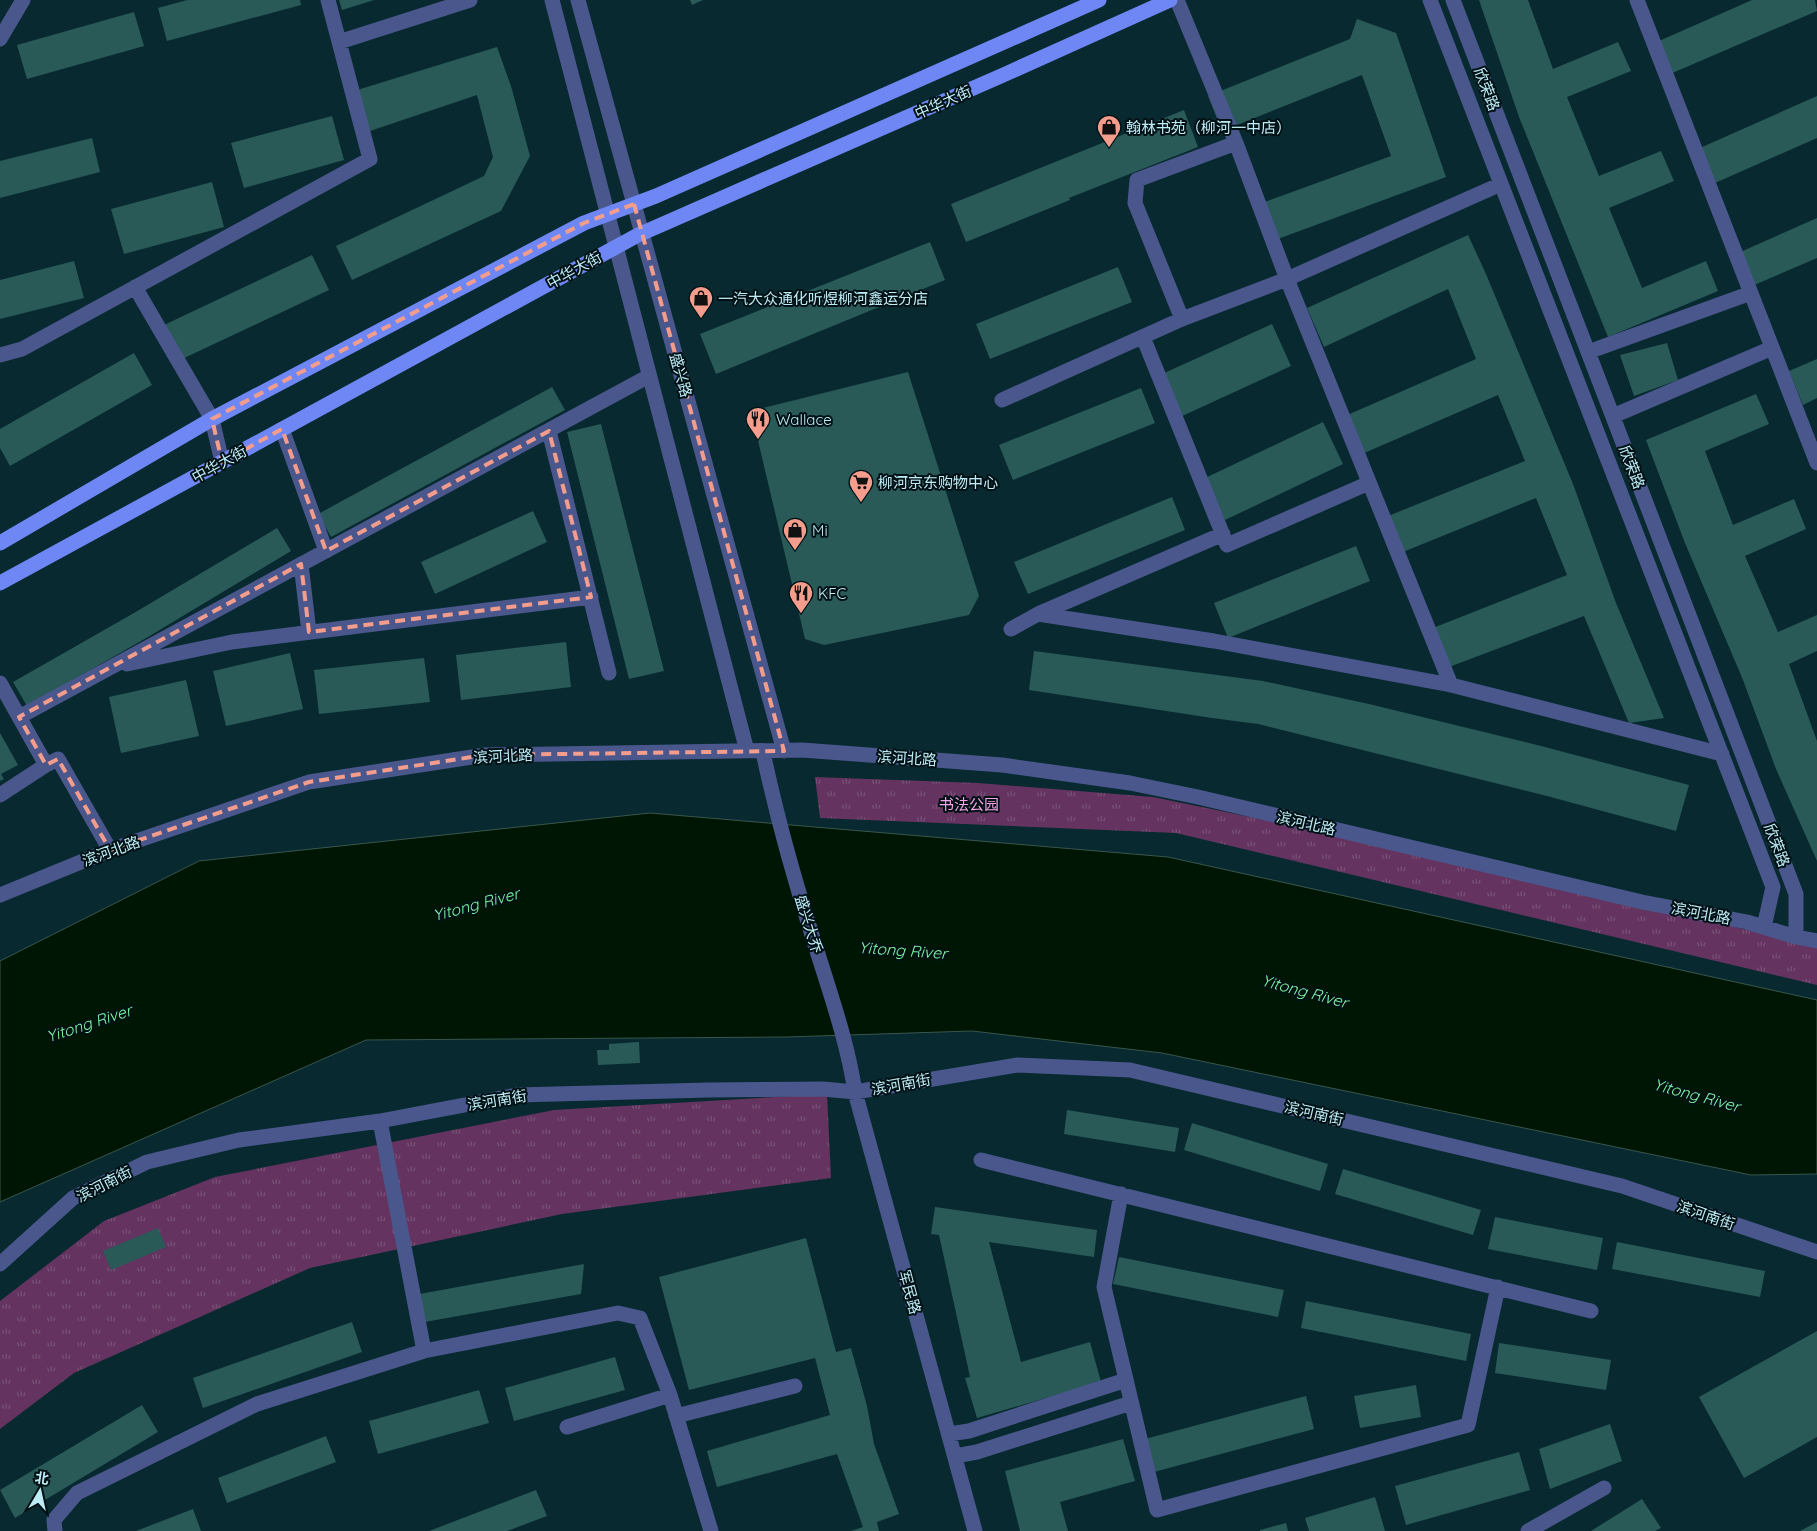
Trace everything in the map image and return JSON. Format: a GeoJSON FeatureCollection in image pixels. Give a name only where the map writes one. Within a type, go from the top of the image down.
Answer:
{"type":"FeatureCollection","features":[{"type":"Feature","properties":{"kind":"main road","name":"中华大街"},"geometry":{"type":"LineString","coordinates":[[0,543],[212,419],[584,223],[656,196],[1099,0]]}},
{"type":"Feature","properties":{"kind":"main road","name":"中华大街"},"geometry":{"type":"LineString","coordinates":[[0,583],[642,233],[1170,0]]}},
{"type":"Feature","properties":{"kind":"street"},"geometry":{"type":"LineString","coordinates":[[0,39],[23,0]]}},
{"type":"Feature","properties":{"kind":"street"},"geometry":{"type":"LineString","coordinates":[[0,355],[22,348],[370,159],[328,0]]}},
{"type":"Feature","properties":{"kind":"street"},"geometry":{"type":"LineString","coordinates":[[339,42],[470,0]]}},
{"type":"Feature","properties":{"kind":"street","name":"盛兴路"},"geometry":{"type":"LineString","coordinates":[[552,0],[747,751]]}},
{"type":"Feature","properties":{"kind":"street","name":"盛兴路"},"geometry":{"type":"LineString","coordinates":[[578,0],[784,751]]}},
{"type":"Feature","properties":{"kind":"street"},"geometry":{"type":"LineString","coordinates":[[1177,0],[1236,143],[1287,280],[1451,685]]}},
{"type":"Feature","properties":{"kind":"street","name":"欣荣路"},"geometry":{"type":"LineString","coordinates":[[1430,0],[1773,887],[1764,927]]}},
{"type":"Feature","properties":{"kind":"street","name":"欣荣路"},"geometry":{"type":"LineString","coordinates":[[1453,0],[1796,894],[1796,937]]}},
{"type":"Feature","properties":{"kind":"street"},"geometry":{"type":"LineString","coordinates":[[1637,0],[1817,463]]}},
{"type":"Feature","properties":{"kind":"street"},"geometry":{"type":"LineString","coordinates":[[1182,319],[1135,203],[1137,180],[1236,143]]}},
{"type":"Feature","properties":{"kind":"street"},"geometry":{"type":"LineString","coordinates":[[1002,400],[1182,319],[1287,280],[1501,184]]}},
{"type":"Feature","properties":{"kind":"street"},"geometry":{"type":"LineString","coordinates":[[135,287],[212,419],[222,462]]}},
{"type":"Feature","properties":{"kind":"street"},"geometry":{"type":"LineString","coordinates":[[1588,352],[1751,293]]}},
{"type":"Feature","properties":{"kind":"street"},"geometry":{"type":"LineString","coordinates":[[1143,337],[1227,545],[1369,483]]}},
{"type":"Feature","properties":{"kind":"street"},"geometry":{"type":"LineString","coordinates":[[1613,416],[1772,348]]}},
{"type":"Feature","properties":{"kind":"street"},"geometry":{"type":"LineString","coordinates":[[19,717],[649,376]]}},
{"type":"Feature","properties":{"kind":"street"},"geometry":{"type":"LineString","coordinates":[[282,429],[326,551]]}},
{"type":"Feature","properties":{"kind":"street"},"geometry":{"type":"LineString","coordinates":[[549,431],[610,673]]}},
{"type":"Feature","properties":{"kind":"street"},"geometry":{"type":"LineString","coordinates":[[1011,629],[1038,614],[1223,534]]}},
{"type":"Feature","properties":{"kind":"street"},"geometry":{"type":"LineString","coordinates":[[301,564],[309,632]]}},
{"type":"Feature","properties":{"kind":"street"},"geometry":{"type":"LineString","coordinates":[[111,668],[232,642],[590,597]]}},
{"type":"Feature","properties":{"kind":"street"},"geometry":{"type":"LineString","coordinates":[[1038,614],[1214,641],[1451,685],[1722,754]]}},
{"type":"Feature","properties":{"kind":"street"},"geometry":{"type":"LineString","coordinates":[[0,683],[46,765]]}},
{"type":"Feature","properties":{"kind":"street","name":"滨河北路"},"geometry":{"type":"LineString","coordinates":[[0,895],[110,850],[309,782],[485,756],[812,751],[1002,765],[1130,783],[1198,797],[1642,902],[1764,927],[1817,941]]}},
{"type":"Feature","properties":{"kind":"street","name":"盛兴大乔"},"geometry":{"type":"LineString","coordinates":[[763,752],[802,904],[848,1052]]}},
{"type":"Feature","properties":{"kind":"street"},"geometry":{"type":"LineString","coordinates":[[0,795],[58,759],[110,850]]}},
{"type":"Feature","properties":{"kind":"street","name":"军民路"},"geometry":{"type":"LineString","coordinates":[[848,1052],[855,1092],[975,1531]]}},
{"type":"Feature","properties":{"kind":"street","name":"滨河南街"},"geometry":{"type":"LineString","coordinates":[[0,1264],[73,1198],[147,1162],[239,1140],[380,1121],[517,1095],[823,1089],[855,1092],[1018,1065],[1130,1070],[1622,1186],[1817,1252]]}},
{"type":"Feature","properties":{"kind":"street"},"geometry":{"type":"LineString","coordinates":[[380,1121],[424,1351]]}},
{"type":"Feature","properties":{"kind":"street"},"geometry":{"type":"LineString","coordinates":[[981,1160],[1592,1311]]}},
{"type":"Feature","properties":{"kind":"street"},"geometry":{"type":"LineString","coordinates":[[1121,1194],[1104,1287],[1157,1510],[1468,1425],[1498,1288]]}},
{"type":"Feature","properties":{"kind":"street"},"geometry":{"type":"LineString","coordinates":[[55,1531],[54,1520],[77,1493],[257,1404],[424,1351],[618,1313],[640,1318],[670,1395],[712,1531]]}},
{"type":"Feature","properties":{"kind":"street"},"geometry":{"type":"LineString","coordinates":[[949,1434],[969,1431],[1126,1380]]}},
{"type":"Feature","properties":{"kind":"street"},"geometry":{"type":"LineString","coordinates":[[676,1416],[795,1386]]}},
{"type":"Feature","properties":{"kind":"street"},"geometry":{"type":"LineString","coordinates":[[567,1427],[670,1395]]}},
{"type":"Feature","properties":{"kind":"street"},"geometry":{"type":"LineString","coordinates":[[955,1456],[977,1452],[1132,1403]]}},
{"type":"Feature","properties":{"kind":"street"},"geometry":{"type":"LineString","coordinates":[[1528,1531],[1604,1488]]}},
{"type":"Feature","properties":{"kind":"highlighted area"},"geometry":{"type":"Polygon","coordinates":[[[634,204],[784,751],[485,755],[309,782],[110,850],[58,759],[46,765],[19,717],[301,564],[309,632],[591,597],[549,431],[326,551],[282,429],[222,462],[212,419],[584,223],[634,204]]]}},
{"type":"Feature","properties":{"kind":"green space","name":"书法公园"},"geometry":{"type":"Polygon","coordinates":[[[815,777],[978,783],[1153,797],[1361,840],[1817,946],[1817,985],[1176,833],[820,818],[815,777]]]}},
{"type":"Feature","properties":{"kind":"green space"},"geometry":{"type":"Polygon","coordinates":[[[827,1094],[831,1178],[562,1214],[310,1268],[74,1373],[0,1429],[0,1301],[104,1221],[215,1177],[554,1110],[827,1094]]]}},
{"type":"Feature","properties":{"kind":"water","name":"Yitong River"},"geometry":{"type":"Polygon","coordinates":[[[650,813],[1168,857],[1817,1000],[1817,1174],[1751,1175],[1162,1053],[972,1031],[787,1037],[366,1040],[0,1202],[0,961],[199,861],[650,813]]]}},
{"type":"Feature","properties":{"kind":"building"},"geometry":{"type":"Polygon","coordinates":[[[187,0],[300,0],[301,5],[167,41],[158,8],[187,0]]]}},
{"type":"Feature","properties":{"kind":"building"},"geometry":{"type":"Polygon","coordinates":[[[339,0],[374,0],[342,10],[339,0]]]}},
{"type":"Feature","properties":{"kind":"building"},"geometry":{"type":"Polygon","coordinates":[[[690,0],[703,0],[692,5],[690,0]]]}},
{"type":"Feature","properties":{"kind":"building"},"geometry":{"type":"Polygon","coordinates":[[[1479,0],[1528,0],[1553,69],[1618,42],[1631,71],[1567,97],[1599,176],[1661,151],[1674,181],[1609,208],[1642,288],[1706,261],[1718,291],[1608,337],[1519,117],[1479,0]]]}},
{"type":"Feature","properties":{"kind":"building"},"geometry":{"type":"Polygon","coordinates":[[[1752,0],[1815,0],[1817,11],[1670,74],[1659,41],[1752,0]]]}},
{"type":"Feature","properties":{"kind":"building"},"geometry":{"type":"Polygon","coordinates":[[[134,12],[144,46],[27,79],[17,45],[134,12]]]}},
{"type":"Feature","properties":{"kind":"building"},"geometry":{"type":"Polygon","coordinates":[[[1357,19],[1396,33],[1446,177],[1275,240],[1262,203],[1391,156],[1362,75],[1222,131],[1208,96],[1350,39],[1357,19]]]}},
{"type":"Feature","properties":{"kind":"building"},"geometry":{"type":"Polygon","coordinates":[[[497,47],[511,86],[530,156],[501,211],[352,280],[336,246],[484,176],[493,157],[477,95],[367,132],[354,91],[497,47]]]}},
{"type":"Feature","properties":{"kind":"building"},"geometry":{"type":"Polygon","coordinates":[[[1817,96],[1817,138],[1715,183],[1700,148],[1817,96]]]}},
{"type":"Feature","properties":{"kind":"building"},"geometry":{"type":"Polygon","coordinates":[[[1184,110],[1198,147],[1069,198],[1070,200],[966,242],[951,204],[1184,110]]]}},
{"type":"Feature","properties":{"kind":"building"},"geometry":{"type":"Polygon","coordinates":[[[332,116],[344,160],[244,188],[231,143],[332,116]]]}},
{"type":"Feature","properties":{"kind":"building"},"geometry":{"type":"Polygon","coordinates":[[[92,138],[100,172],[0,198],[0,161],[92,138]]]}},
{"type":"Feature","properties":{"kind":"building"},"geometry":{"type":"Polygon","coordinates":[[[212,182],[224,227],[124,254],[111,209],[212,182]]]}},
{"type":"Feature","properties":{"kind":"building"},"geometry":{"type":"Polygon","coordinates":[[[1817,218],[1817,258],[1752,286],[1738,253],[1817,218]]]}},
{"type":"Feature","properties":{"kind":"building"},"geometry":{"type":"Polygon","coordinates":[[[1468,235],[1573,484],[1616,603],[1664,718],[1629,723],[1584,616],[1449,667],[1433,628],[1567,575],[1536,498],[1403,552],[1388,516],[1525,461],[1498,395],[1362,454],[1345,416],[1476,359],[1448,289],[1324,347],[1307,308],[1468,235]]]}},
{"type":"Feature","properties":{"kind":"building"},"geometry":{"type":"Polygon","coordinates":[[[930,242],[945,280],[716,374],[700,334],[930,242]]]}},
{"type":"Feature","properties":{"kind":"building"},"geometry":{"type":"Polygon","coordinates":[[[312,255],[329,290],[180,360],[164,325],[312,255]]]}},
{"type":"Feature","properties":{"kind":"building"},"geometry":{"type":"Polygon","coordinates":[[[74,261],[84,298],[0,319],[0,280],[74,261]]]}},
{"type":"Feature","properties":{"kind":"building"},"geometry":{"type":"Polygon","coordinates":[[[1118,267],[1132,302],[990,359],[976,324],[1118,267]]]}},
{"type":"Feature","properties":{"kind":"building"},"geometry":{"type":"Polygon","coordinates":[[[1272,324],[1291,366],[1180,417],[1160,375],[1272,324]]]}},
{"type":"Feature","properties":{"kind":"building"},"geometry":{"type":"Polygon","coordinates":[[[1667,343],[1678,380],[1634,396],[1620,355],[1667,343]]]}},
{"type":"Feature","properties":{"kind":"building"},"geometry":{"type":"Polygon","coordinates":[[[134,353],[152,385],[10,466],[0,448],[0,429],[134,353]]]}},
{"type":"Feature","properties":{"kind":"building"},"geometry":{"type":"Polygon","coordinates":[[[1817,359],[1817,398],[1803,405],[1789,371],[1817,359]]]}},
{"type":"Feature","properties":{"kind":"building","name":"柳河京东购物中心"},"geometry":{"type":"Polygon","coordinates":[[[908,372],[979,596],[969,615],[824,645],[805,639],[751,411],[908,372]]]}},
{"type":"Feature","properties":{"kind":"building"},"geometry":{"type":"Polygon","coordinates":[[[552,387],[565,410],[331,537],[318,514],[552,387]]]}},
{"type":"Feature","properties":{"kind":"building"},"geometry":{"type":"Polygon","coordinates":[[[1141,388],[1155,423],[1013,480],[999,445],[1141,388]]]}},
{"type":"Feature","properties":{"kind":"building"},"geometry":{"type":"Polygon","coordinates":[[[1756,394],[1769,424],[1705,451],[1733,525],[1794,499],[1806,529],[1745,556],[1778,632],[1817,615],[1817,651],[1789,664],[1817,741],[1817,861],[1776,769],[1743,680],[1685,543],[1646,440],[1756,394]]]}},
{"type":"Feature","properties":{"kind":"building"},"geometry":{"type":"Polygon","coordinates":[[[1323,422],[1343,464],[1225,520],[1205,478],[1323,422]]]}},
{"type":"Feature","properties":{"kind":"building"},"geometry":{"type":"Polygon","coordinates":[[[601,424],[664,671],[629,679],[567,432],[601,424]]]}},
{"type":"Feature","properties":{"kind":"building"},"geometry":{"type":"Polygon","coordinates":[[[1172,497],[1185,530],[1028,594],[1014,562],[1172,497]]]}},
{"type":"Feature","properties":{"kind":"building"},"geometry":{"type":"Polygon","coordinates":[[[533,511],[547,542],[435,594],[421,562],[533,511]]]}},
{"type":"Feature","properties":{"kind":"building"},"geometry":{"type":"Polygon","coordinates":[[[277,528],[291,551],[148,637],[27,706],[13,682],[277,528]]]}},
{"type":"Feature","properties":{"kind":"building"},"geometry":{"type":"Polygon","coordinates":[[[1356,546],[1370,581],[1228,638],[1214,603],[1356,546]]]}},
{"type":"Feature","properties":{"kind":"building"},"geometry":{"type":"Polygon","coordinates":[[[566,642],[571,687],[461,700],[456,655],[566,642]]]}},
{"type":"Feature","properties":{"kind":"building"},"geometry":{"type":"Polygon","coordinates":[[[1034,651],[1263,681],[1369,704],[1689,785],[1676,831],[1547,796],[1258,724],[1029,690],[1034,651]]]}},
{"type":"Feature","properties":{"kind":"building"},"geometry":{"type":"Polygon","coordinates":[[[290,653],[303,709],[226,726],[213,671],[290,653]]]}},
{"type":"Feature","properties":{"kind":"building"},"geometry":{"type":"Polygon","coordinates":[[[424,658],[430,702],[319,714],[314,670],[424,658]]]}},
{"type":"Feature","properties":{"kind":"building"},"geometry":{"type":"Polygon","coordinates":[[[186,680],[199,736],[121,753],[109,697],[186,680]]]}},
{"type":"Feature","properties":{"kind":"building"},"geometry":{"type":"Polygon","coordinates":[[[0,733],[18,765],[1,774],[4,779],[0,781],[0,733]]]}},
{"type":"Feature","properties":{"kind":"building"},"geometry":{"type":"Polygon","coordinates":[[[639,1042],[640,1063],[598,1065],[597,1050],[609,1050],[609,1044],[639,1042]]]}},
{"type":"Feature","properties":{"kind":"building"},"geometry":{"type":"Polygon","coordinates":[[[1067,1110],[1179,1128],[1175,1152],[1064,1134],[1067,1110]]]}},
{"type":"Feature","properties":{"kind":"building"},"geometry":{"type":"Polygon","coordinates":[[[1192,1123],[1328,1164],[1320,1191],[1184,1150],[1192,1123]]]}},
{"type":"Feature","properties":{"kind":"building"},"geometry":{"type":"Polygon","coordinates":[[[1343,1169],[1481,1210],[1473,1235],[1335,1194],[1343,1169]]]}},
{"type":"Feature","properties":{"kind":"building"},"geometry":{"type":"Polygon","coordinates":[[[935,1207],[1097,1230],[1094,1257],[989,1242],[1021,1362],[1090,1342],[1101,1382],[977,1418],[965,1378],[970,1377],[939,1235],[931,1234],[935,1207]]]}},
{"type":"Feature","properties":{"kind":"building"},"geometry":{"type":"Polygon","coordinates":[[[1495,1217],[1603,1238],[1597,1270],[1488,1249],[1495,1217]]]}},
{"type":"Feature","properties":{"kind":"building"},"geometry":{"type":"Polygon","coordinates":[[[158,1228],[166,1247],[111,1270],[103,1251],[158,1228]]]}},
{"type":"Feature","properties":{"kind":"building"},"geometry":{"type":"Polygon","coordinates":[[[806,1238],[836,1352],[851,1348],[867,1406],[874,1444],[899,1514],[877,1522],[879,1531],[851,1531],[863,1527],[837,1454],[717,1487],[707,1451],[830,1415],[815,1358],[689,1390],[659,1277],[806,1238]]]}},
{"type":"Feature","properties":{"kind":"building"},"geometry":{"type":"Polygon","coordinates":[[[1617,1242],[1765,1271],[1760,1297],[1612,1269],[1617,1242]]]}},
{"type":"Feature","properties":{"kind":"building"},"geometry":{"type":"Polygon","coordinates":[[[1119,1257],[1284,1290],[1278,1317],[1113,1284],[1119,1257]]]}},
{"type":"Feature","properties":{"kind":"building"},"geometry":{"type":"Polygon","coordinates":[[[584,1264],[581,1294],[419,1323],[414,1295],[584,1264]]]}},
{"type":"Feature","properties":{"kind":"building"},"geometry":{"type":"Polygon","coordinates":[[[1306,1301],[1471,1334],[1466,1361],[1301,1328],[1306,1301]]]}},
{"type":"Feature","properties":{"kind":"building"},"geometry":{"type":"Polygon","coordinates":[[[352,1322],[362,1352],[203,1408],[193,1378],[352,1322]]]}},
{"type":"Feature","properties":{"kind":"building"},"geometry":{"type":"Polygon","coordinates":[[[1817,1331],[1817,1437],[1744,1478],[1699,1397],[1817,1331]]]}},
{"type":"Feature","properties":{"kind":"building"},"geometry":{"type":"Polygon","coordinates":[[[1499,1343],[1611,1360],[1606,1390],[1495,1373],[1499,1343]]]}},
{"type":"Feature","properties":{"kind":"building"},"geometry":{"type":"Polygon","coordinates":[[[615,1357],[625,1390],[514,1421],[505,1388],[615,1357]]]}},
{"type":"Feature","properties":{"kind":"building"},"geometry":{"type":"Polygon","coordinates":[[[1416,1385],[1421,1417],[1360,1428],[1354,1396],[1416,1385]]]}},
{"type":"Feature","properties":{"kind":"building"},"geometry":{"type":"Polygon","coordinates":[[[479,1390],[489,1423],[378,1454],[369,1421],[479,1390]]]}},
{"type":"Feature","properties":{"kind":"building"},"geometry":{"type":"Polygon","coordinates":[[[1306,1396],[1314,1429],[1154,1472],[1145,1439],[1306,1396]]]}},
{"type":"Feature","properties":{"kind":"building"},"geometry":{"type":"Polygon","coordinates":[[[142,1405],[158,1432],[15,1518],[0,1490],[142,1405]]]}},
{"type":"Feature","properties":{"kind":"building"},"geometry":{"type":"Polygon","coordinates":[[[1610,1424],[1622,1461],[1550,1489],[1539,1449],[1610,1424]]]}},
{"type":"Feature","properties":{"kind":"building"},"geometry":{"type":"Polygon","coordinates":[[[326,1436],[336,1462],[227,1503],[218,1478],[326,1436]]]}},
{"type":"Feature","properties":{"kind":"building"},"geometry":{"type":"Polygon","coordinates":[[[1123,1439],[1135,1481],[1060,1502],[1068,1531],[1020,1531],[1005,1471],[1123,1439]]]}},
{"type":"Feature","properties":{"kind":"building"},"geometry":{"type":"Polygon","coordinates":[[[1519,1452],[1530,1490],[1406,1525],[1395,1486],[1519,1452]]]}},
{"type":"Feature","properties":{"kind":"building"},"geometry":{"type":"Polygon","coordinates":[[[536,1490],[547,1516],[507,1531],[429,1531],[536,1490]]]}},
{"type":"Feature","properties":{"kind":"building"},"geometry":{"type":"Polygon","coordinates":[[[1375,1497],[1385,1531],[1309,1531],[1305,1518],[1375,1497]]]}},
{"type":"Feature","properties":{"kind":"building"},"geometry":{"type":"Polygon","coordinates":[[[1642,1499],[1661,1528],[1655,1531],[1591,1531],[1642,1499]]]}},
{"type":"Feature","properties":{"kind":"building"},"geometry":{"type":"Polygon","coordinates":[[[193,1509],[201,1531],[136,1531],[193,1509]]]}},
{"type":"Feature","properties":{"kind":"building"},"geometry":{"type":"Polygon","coordinates":[[[1817,1522],[1817,1531],[1800,1531],[1817,1522]]]}},
{"type":"Feature","properties":{"kind":"building"},"geometry":{"type":"Polygon","coordinates":[[[1286,1523],[1288,1531],[1260,1531],[1260,1530],[1286,1523]]]}},
{"type":"Feature","properties":{"kind":"place","name":"翰林书苑（柳河一中店）"},"geometry":{"type":"Point","coordinates":[1109,148]}},
{"type":"Feature","properties":{"kind":"place","name":"一汽大众通化听煜柳河鑫运分店"},"geometry":{"type":"Point","coordinates":[701,319]}},
{"type":"Feature","properties":{"kind":"place","name":"Wallace"},"geometry":{"type":"Point","coordinates":[758,440]}},
{"type":"Feature","properties":{"kind":"place","name":"柳河京东购物中心"},"geometry":{"type":"Point","coordinates":[861,503]}},
{"type":"Feature","properties":{"kind":"place","name":"Mi"},"geometry":{"type":"Point","coordinates":[795,551]}},
{"type":"Feature","properties":{"kind":"place","name":"KFC"},"geometry":{"type":"Point","coordinates":[801,614]}}]}
